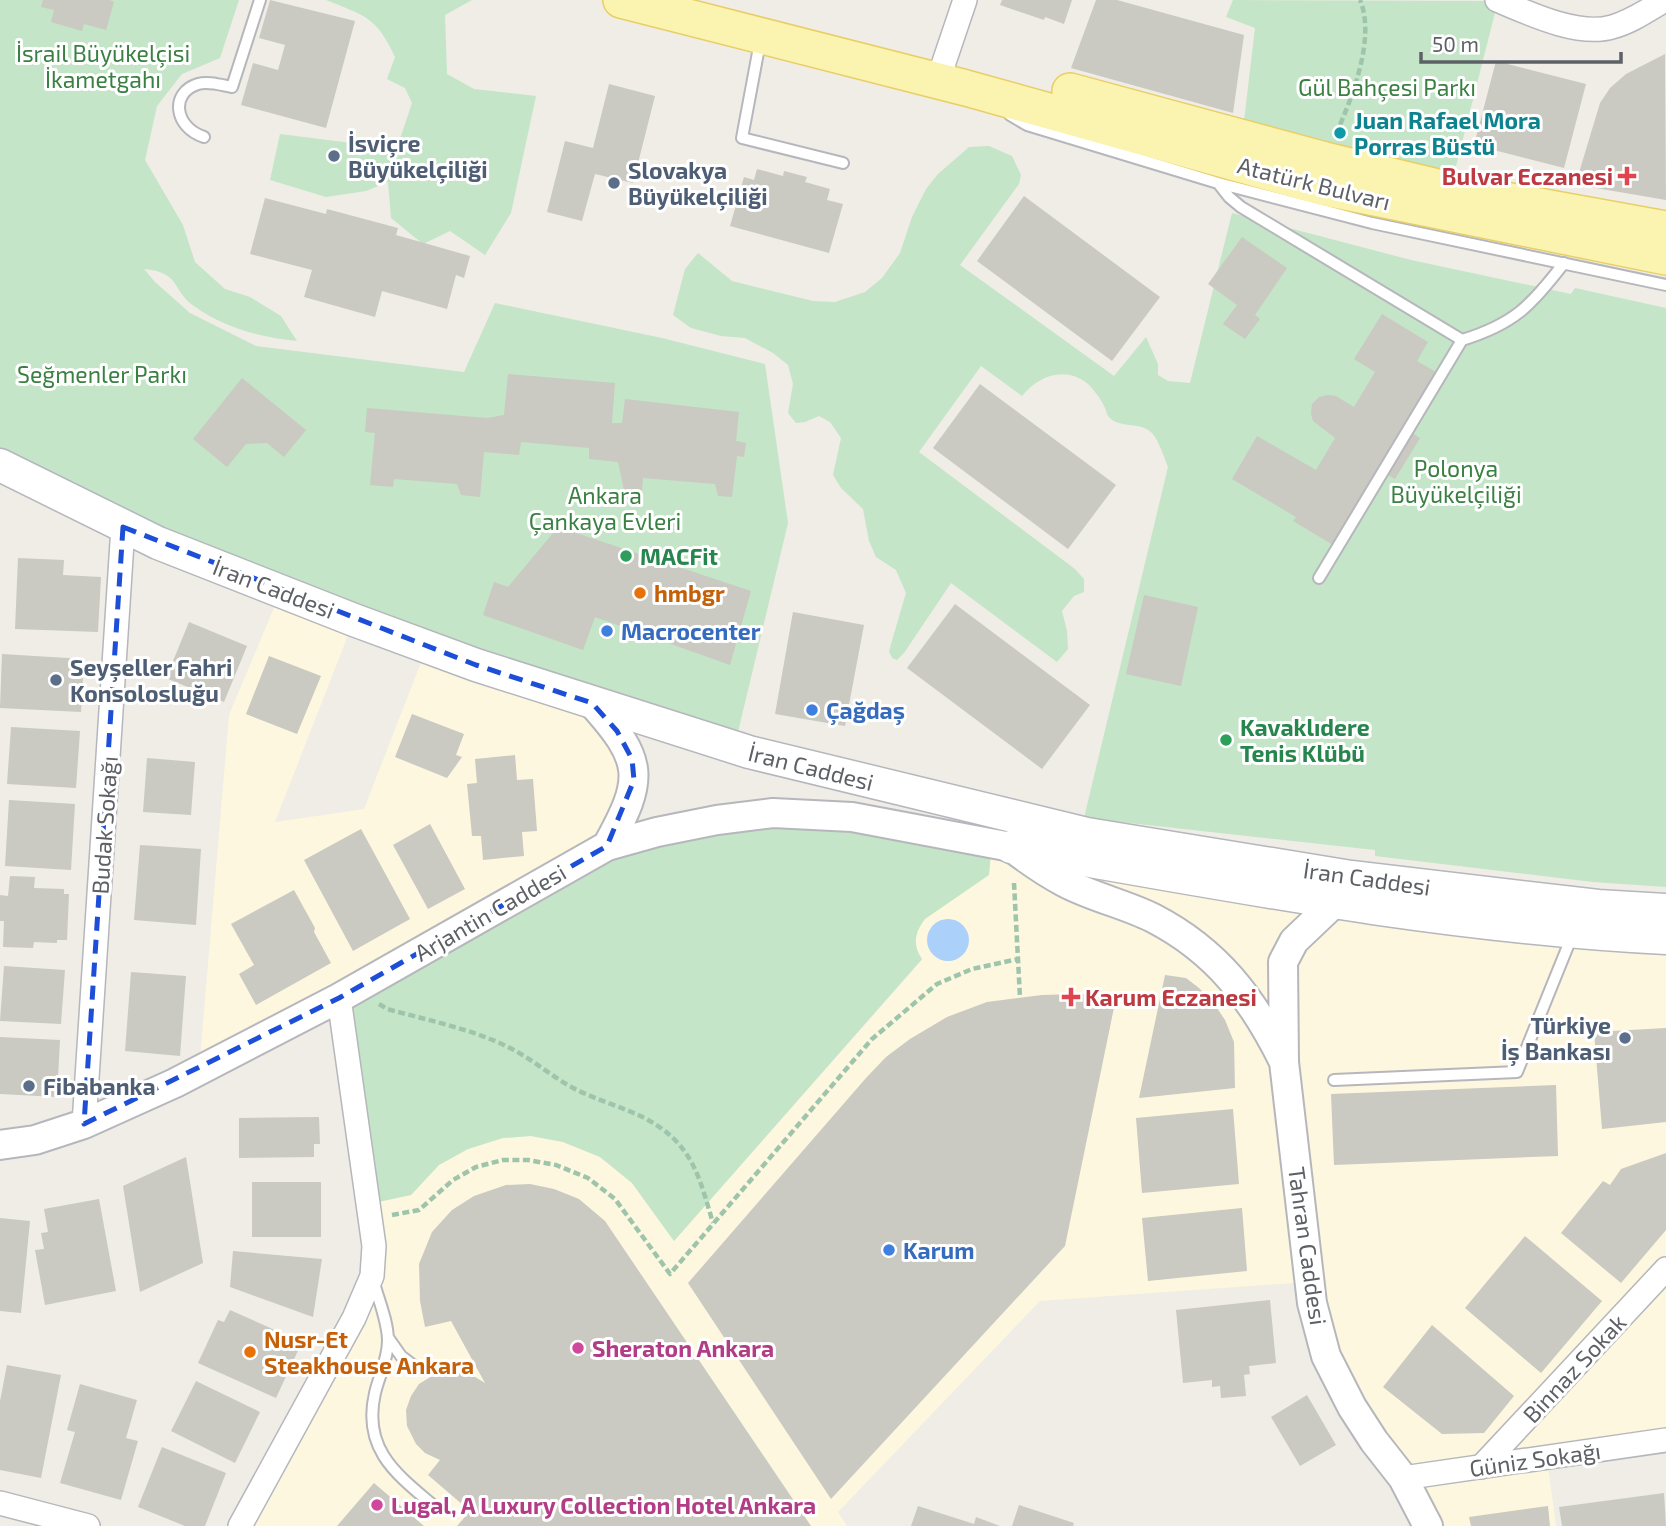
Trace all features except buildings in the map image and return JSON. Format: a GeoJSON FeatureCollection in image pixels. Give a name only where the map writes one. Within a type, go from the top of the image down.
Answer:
{"type":"FeatureCollection","features":[{"type":"Feature","properties":{"kind":"main road","name":"Atatürk Bulvarı"},"geometry":{"type":"LineString","coordinates":[[621,0],[952,84],[1321,187],[1666,257]]}},
{"type":"Feature","properties":{"kind":"main road","name":"Atatürk Bulvarı"},"geometry":{"type":"LineString","coordinates":[[952,84],[1043,84],[1325,160],[1450,190],[1666,229]]}},
{"type":"Feature","properties":{"kind":"main road","name":"İran Caddesi"},"geometry":{"type":"LineString","coordinates":[[9,475],[123,527],[354,620],[592,704],[749,752],[1087,834],[1351,877],[1598,906],[1666,910]]}},
{"type":"Feature","properties":{"kind":"main road","name":"İran Caddesi"},"geometry":{"type":"LineString","coordinates":[[1012,848],[1334,903],[1573,933],[1666,938]]}},
{"type":"Feature","properties":{"kind":"street"},"geometry":{"type":"LineString","coordinates":[[952,84],[965,0]]}},
{"type":"Feature","properties":{"kind":"street"},"geometry":{"type":"LineString","coordinates":[[1497,0],[1570,26],[1592,30],[1610,28],[1626,22],[1665,0]]}},
{"type":"Feature","properties":{"kind":"street","name":"Budak Sokağı"},"geometry":{"type":"LineString","coordinates":[[84,1124],[123,527]]}},
{"type":"Feature","properties":{"kind":"street"},"geometry":{"type":"LineString","coordinates":[[592,704],[626,744],[635,770],[628,804],[607,846]]}},
{"type":"Feature","properties":{"kind":"street","name":"Arjantin Caddesi"},"geometry":{"type":"LineString","coordinates":[[0,1145],[35,1140],[84,1124],[175,1083],[350,992],[607,846],[657,832],[717,820],[773,813],[852,817],[1012,848]]}},
{"type":"Feature","properties":{"kind":"street","name":"Tahran Caddesi"},"geometry":{"type":"LineString","coordinates":[[1012,848],[1066,883],[1152,918],[1182,934],[1208,954],[1233,978],[1266,1027],[1284,1062]]}},
{"type":"Feature","properties":{"kind":"street","name":"Tahran Caddesi"},"geometry":{"type":"LineString","coordinates":[[1334,903],[1294,940],[1283,962],[1284,1062],[1312,1303],[1326,1356],[1352,1407],[1403,1478],[1428,1526]]}},
{"type":"Feature","properties":{"kind":"street"},"geometry":{"type":"LineString","coordinates":[[240,1526],[354,1318],[372,1276],[375,1257],[350,992]]}},
{"type":"Feature","properties":{"kind":"street","name":"Binnaz Sokak"},"geometry":{"type":"LineString","coordinates":[[1481,1467],[1666,1269]]}},
{"type":"Feature","properties":{"kind":"street","name":"Güniz Sokağı"},"geometry":{"type":"LineString","coordinates":[[1403,1478],[1666,1440]]}},
{"type":"Feature","properties":{"kind":"street"},"geometry":{"type":"LineString","coordinates":[[0,1503],[88,1526]]}},
{"type":"Feature","properties":{"kind":"lane"},"geometry":{"type":"LineString","coordinates":[[204,137],[192,133],[183,125],[179,114],[180,102],[186,91],[196,84],[232,87],[260,0]]}},
{"type":"Feature","properties":{"kind":"lane"},"geometry":{"type":"LineString","coordinates":[[761,36],[742,138],[843,163]]}},
{"type":"Feature","properties":{"kind":"lane"},"geometry":{"type":"LineString","coordinates":[[952,84],[1027,125],[1218,183],[1373,223],[1666,285]]}},
{"type":"Feature","properties":{"kind":"lane"},"geometry":{"type":"LineString","coordinates":[[1218,183],[1241,207],[1462,340]]}},
{"type":"Feature","properties":{"kind":"lane"},"geometry":{"type":"LineString","coordinates":[[1319,578],[1462,340],[1490,331],[1524,310],[1539,296],[1564,263]]}},
{"type":"Feature","properties":{"kind":"lane"},"geometry":{"type":"LineString","coordinates":[[1334,1080],[1517,1072],[1573,933]]}},
{"type":"Feature","properties":{"kind":"lane"},"geometry":{"type":"LineString","coordinates":[[372,1276],[393,1347],[418,1369]]}},
{"type":"Feature","properties":{"kind":"lane"},"geometry":{"type":"LineString","coordinates":[[387,1333],[385,1359],[374,1395],[376,1441],[389,1466],[434,1506]]}},
{"type":"Feature","properties":{"kind":"path"},"geometry":{"type":"LineString","coordinates":[[1325,160],[1346,108],[1363,50],[1366,24],[1360,0]]}},
{"type":"Feature","properties":{"kind":"path"},"geometry":{"type":"LineString","coordinates":[[1012,848],[1020,998]]}},
{"type":"Feature","properties":{"kind":"path"},"geometry":{"type":"LineString","coordinates":[[371,1220],[419,1210],[453,1180],[476,1167],[503,1160],[528,1160],[556,1165],[588,1178],[615,1199],[670,1274],[872,1039],[937,984],[972,969],[1018,959]]}},
{"type":"Feature","properties":{"kind":"path"},"geometry":{"type":"LineString","coordinates":[[350,992],[387,1009],[487,1037],[533,1061],[575,1089],[656,1123],[678,1143],[699,1175],[713,1224]]}},
{"type":"Feature","properties":{"kind":"highlighted area"},"geometry":{"type":"Polygon","coordinates":[[[123,527],[476,665],[592,703],[617,731],[632,759],[634,780],[607,846],[339,998],[84,1124],[123,527]]]}},
{"type":"Feature","properties":{"kind":"shaded area"},"geometry":{"type":"Polygon","coordinates":[[[281,591],[354,620],[275,822],[364,809],[427,647],[592,703],[632,759],[607,846],[199,1070],[229,715],[281,591]]]}},
{"type":"Feature","properties":{"kind":"shaded area"},"geometry":{"type":"Polygon","coordinates":[[[998,813],[1666,910],[1666,1440],[1547,1458],[1556,1526],[1428,1526],[1374,1441],[1309,1282],[1040,1301],[838,1512],[847,1526],[240,1526],[372,1277],[369,1204],[411,1195],[439,1165],[468,1149],[503,1138],[531,1136],[563,1142],[600,1157],[632,1183],[674,1241],[922,960],[917,953],[915,941],[919,926],[992,843],[998,813]]]}},
{"type":"Feature","properties":{"kind":"green space","name":"Ankara Çankaya Evleri"},"geometry":{"type":"Polygon","coordinates":[[[0,0],[239,0],[220,58],[182,74],[157,106],[145,160],[183,225],[195,262],[225,289],[250,297],[281,316],[297,341],[256,334],[217,320],[187,300],[170,278],[144,269],[190,313],[256,346],[464,372],[495,303],[662,338],[765,364],[788,523],[737,736],[474,653],[132,519],[0,449],[0,0]]]}},
{"type":"Feature","properties":{"kind":"green space"},"geometry":{"type":"Polygon","coordinates":[[[326,0],[472,0],[445,15],[447,74],[474,89],[536,96],[511,213],[485,255],[450,231],[423,244],[391,218],[388,182],[366,191],[326,197],[270,180],[280,134],[375,146],[398,145],[412,103],[405,88],[387,79],[395,57],[382,33],[360,14],[326,0]]]}},
{"type":"Feature","properties":{"kind":"green space","name":"Gül Bahçesi Parkı"},"geometry":{"type":"Polygon","coordinates":[[[1233,0],[1498,1],[1450,190],[1242,138],[1255,28],[1226,17],[1233,0]]]}},
{"type":"Feature","properties":{"kind":"green space","name":"Polonya Büyükelçiliği"},"geometry":{"type":"Polygon","coordinates":[[[989,146],[1012,156],[1021,175],[1019,184],[960,265],[1114,376],[1146,337],[1158,364],[1158,375],[1168,381],[1190,383],[1232,213],[1411,260],[1571,294],[1575,288],[1666,308],[1666,887],[1593,882],[1375,856],[1375,850],[1084,818],[1168,467],[1152,433],[1141,427],[1112,420],[1090,386],[1071,375],[1045,378],[1022,396],[981,366],[919,452],[1075,569],[1084,579],[1084,592],[1074,596],[1062,611],[1068,649],[1057,662],[951,583],[904,653],[897,660],[892,658],[889,651],[906,593],[896,570],[876,557],[869,541],[863,509],[841,488],[833,475],[841,438],[830,422],[819,416],[796,423],[788,413],[793,384],[788,365],[773,353],[745,338],[721,336],[691,328],[673,315],[685,269],[698,253],[732,281],[813,301],[835,302],[865,292],[882,278],[900,253],[912,217],[926,189],[938,174],[969,147],[989,146]]]}},
{"type":"Feature","properties":{"kind":"green space"},"geometry":{"type":"Polygon","coordinates":[[[773,813],[992,843],[989,875],[925,919],[916,939],[922,959],[674,1241],[632,1183],[600,1157],[563,1142],[531,1136],[503,1138],[468,1149],[439,1165],[411,1195],[369,1204],[339,998],[607,846],[773,813]]]}},
{"type":"Feature","properties":{"kind":"water"},"geometry":{"type":"Polygon","coordinates":[[[948,919],[963,925],[969,940],[963,955],[948,961],[933,955],[927,940],[933,925],[948,919]]]}},
{"type":"Feature","properties":{"kind":"place","name":"Juan Rafael Mora Porras Büstü"},"geometry":{"type":"Point","coordinates":[1340,133]}},
{"type":"Feature","properties":{"kind":"place","name":"İsviçre Büyükelçiliği"},"geometry":{"type":"Point","coordinates":[334,156]}},
{"type":"Feature","properties":{"kind":"place","name":"Bulvar Eczanesi"},"geometry":{"type":"Point","coordinates":[1627,176]}},
{"type":"Feature","properties":{"kind":"place","name":"Slovakya Büyükelçiliği"},"geometry":{"type":"Point","coordinates":[614,183]}},
{"type":"Feature","properties":{"kind":"place","name":"MACFit"},"geometry":{"type":"Point","coordinates":[626,556]}},
{"type":"Feature","properties":{"kind":"place","name":"hmbgr"},"geometry":{"type":"Point","coordinates":[640,593]}},
{"type":"Feature","properties":{"kind":"place","name":"Macrocenter"},"geometry":{"type":"Point","coordinates":[607,631]}},
{"type":"Feature","properties":{"kind":"place","name":"Seyşeller Fahri Konsolosluğu"},"geometry":{"type":"Point","coordinates":[56,680]}},
{"type":"Feature","properties":{"kind":"place","name":"Çağdaş"},"geometry":{"type":"Point","coordinates":[812,710]}},
{"type":"Feature","properties":{"kind":"place","name":"Kavaklıdere Tenis Klübü"},"geometry":{"type":"Point","coordinates":[1226,740]}},
{"type":"Feature","properties":{"kind":"place","name":"Karum Eczanesi"},"geometry":{"type":"Point","coordinates":[1071,997]}},
{"type":"Feature","properties":{"kind":"place","name":"Türkiye İş Bankası"},"geometry":{"type":"Point","coordinates":[1625,1038]}},
{"type":"Feature","properties":{"kind":"place","name":"Fibabanka"},"geometry":{"type":"Point","coordinates":[29,1086]}},
{"type":"Feature","properties":{"kind":"place","name":"Karum"},"geometry":{"type":"Point","coordinates":[889,1250]}},
{"type":"Feature","properties":{"kind":"place","name":"Sheraton Ankara"},"geometry":{"type":"Point","coordinates":[578,1348]}},
{"type":"Feature","properties":{"kind":"place","name":"Nusr-Et Steakhouse Ankara"},"geometry":{"type":"Point","coordinates":[250,1352]}},
{"type":"Feature","properties":{"kind":"place","name":"Lugal, A Luxury Collection Hotel Ankara"},"geometry":{"type":"Point","coordinates":[377,1505]}},
{"type":"Feature","properties":{"kind":"park label","name":"İsrail Büyükelçisi İkametgahı"},"geometry":{"type":"Point","coordinates":[103,66]}},
{"type":"Feature","properties":{"kind":"park label","name":"Seğmenler Parkı"},"geometry":{"type":"Point","coordinates":[102,374]}}]}
